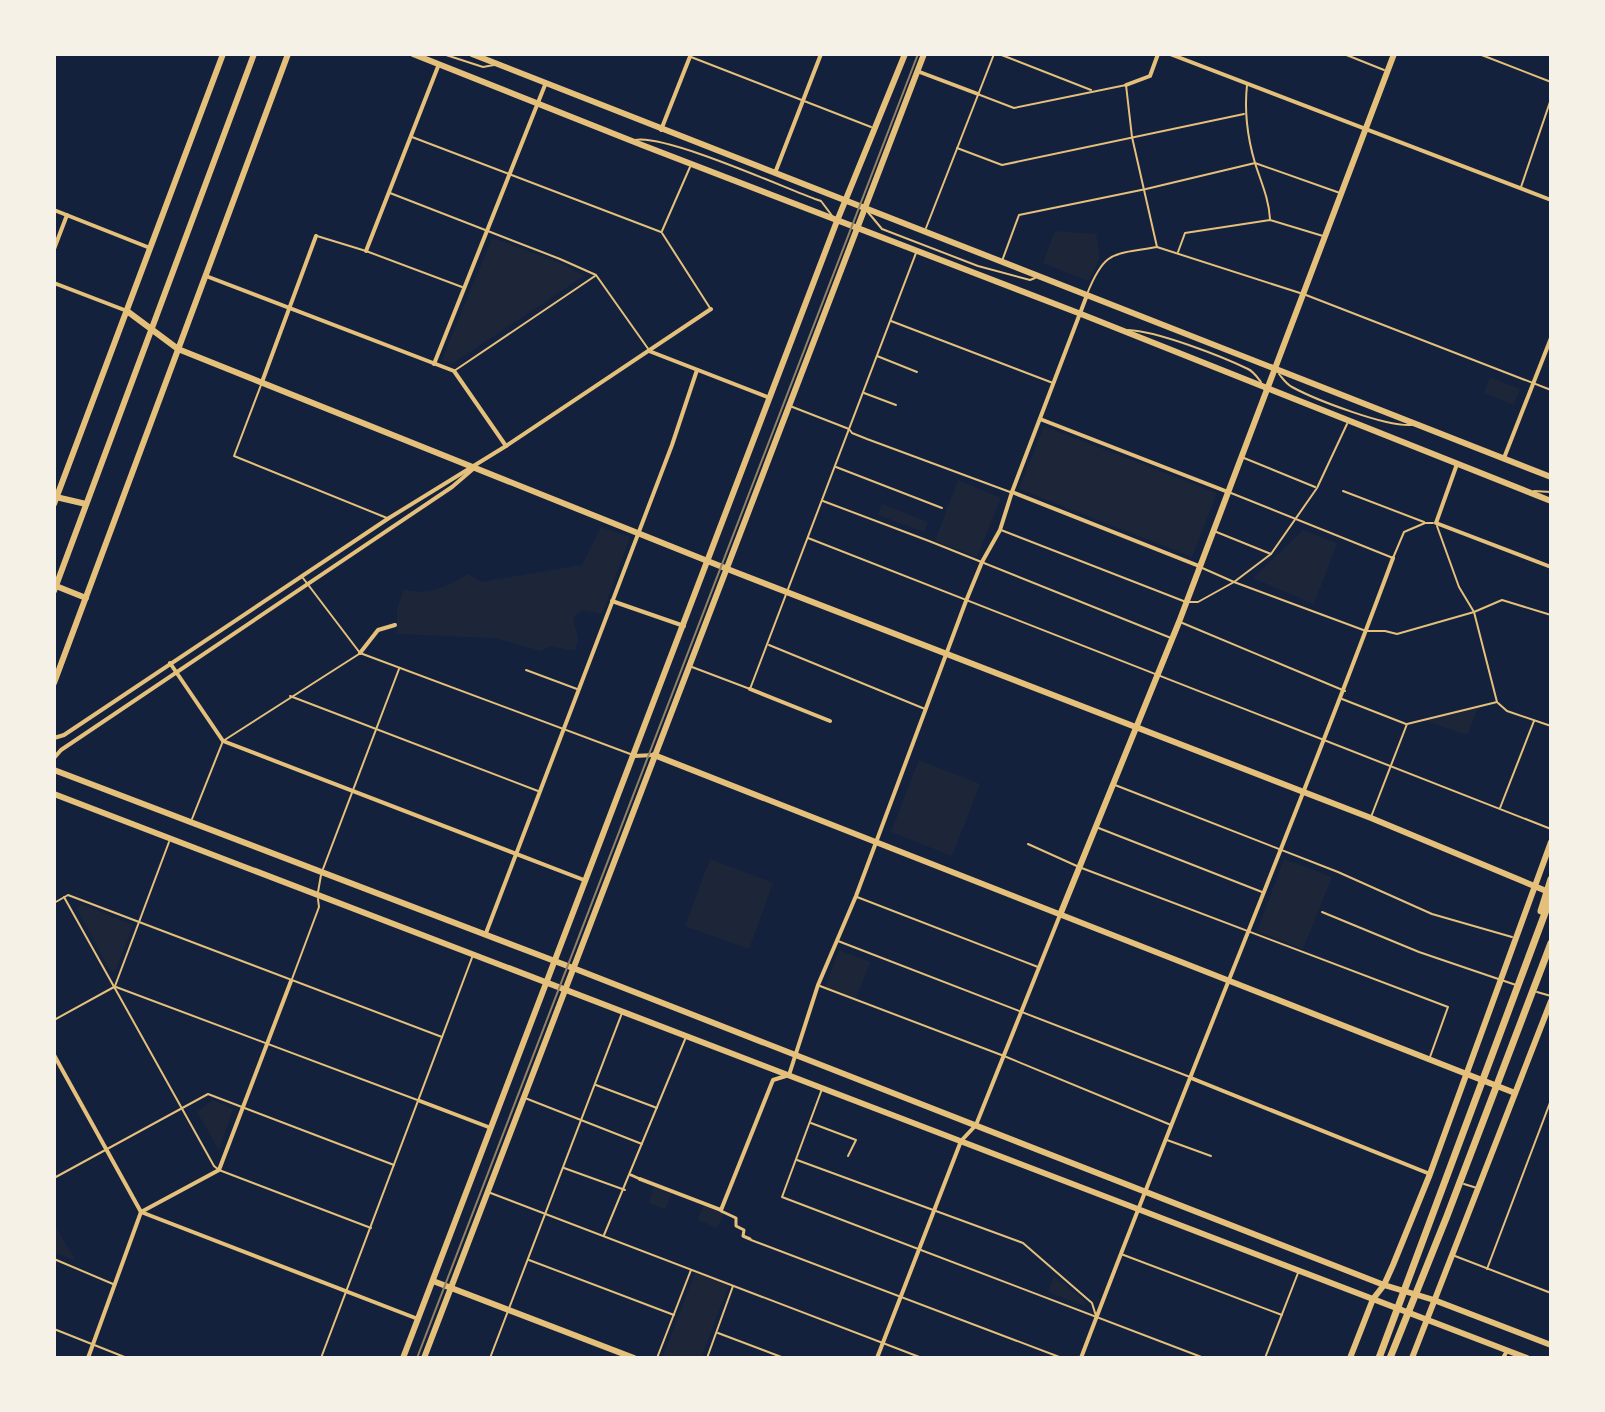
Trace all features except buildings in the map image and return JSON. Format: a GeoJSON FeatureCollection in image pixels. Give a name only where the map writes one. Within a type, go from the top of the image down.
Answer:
{"type":"FeatureCollection","features":[{"type":"Feature","properties":{"kind":"highway"},"geometry":{"type":"LineString","coordinates":[[1535,938],[1551,879]]}},
{"type":"Feature","properties":{"kind":"highway"},"geometry":{"type":"LineString","coordinates":[[1378,1358],[1551,895]]}},
{"type":"Feature","properties":{"kind":"highway"},"geometry":{"type":"LineString","coordinates":[[1390,1358],[1551,943]]}},
{"type":"Feature","properties":{"kind":"street"},"geometry":{"type":"LineString","coordinates":[[86,504],[55,499],[223,54]]}},
{"type":"Feature","properties":{"kind":"street"},"geometry":{"type":"LineString","coordinates":[[86,598],[55,589],[254,54]]}},
{"type":"Feature","properties":{"kind":"street"},"geometry":{"type":"LineString","coordinates":[[54,683],[288,54]]}},
{"type":"Feature","properties":{"kind":"street"},"geometry":{"type":"LineString","coordinates":[[413,54],[1123,330],[1551,501]]}},
{"type":"Feature","properties":{"kind":"street"},"geometry":{"type":"LineString","coordinates":[[472,54],[1551,477]]}},
{"type":"Feature","properties":{"kind":"street"},"geometry":{"type":"LineString","coordinates":[[775,173],[821,54]]}},
{"type":"Feature","properties":{"kind":"street"},"geometry":{"type":"LineString","coordinates":[[403,1358],[837,221],[905,54]]}},
{"type":"Feature","properties":{"kind":"street"},"geometry":{"type":"LineString","coordinates":[[424,1358],[924,54]]}},
{"type":"Feature","properties":{"kind":"street"},"geometry":{"type":"LineString","coordinates":[[1126,85],[1150,76],[1158,54]]}},
{"type":"Feature","properties":{"kind":"street"},"geometry":{"type":"LineString","coordinates":[[1170,54],[1551,200]]}},
{"type":"Feature","properties":{"kind":"street"},"geometry":{"type":"LineString","coordinates":[[877,1358],[961,1141],[976,1125],[1179,622],[1394,54]]}},
{"type":"Feature","properties":{"kind":"street"},"geometry":{"type":"LineString","coordinates":[[661,130],[690,55]]}},
{"type":"Feature","properties":{"kind":"street"},"geometry":{"type":"LineString","coordinates":[[366,251],[439,64]]}},
{"type":"Feature","properties":{"kind":"street"},"geometry":{"type":"LineString","coordinates":[[917,71],[978,94]]}},
{"type":"Feature","properties":{"kind":"street"},"geometry":{"type":"LineString","coordinates":[[434,364],[545,85]]}},
{"type":"Feature","properties":{"kind":"street"},"geometry":{"type":"LineString","coordinates":[[54,210],[150,248]]}},
{"type":"Feature","properties":{"kind":"street"},"geometry":{"type":"LineString","coordinates":[[54,249],[67,215]]}},
{"type":"Feature","properties":{"kind":"street"},"geometry":{"type":"LineString","coordinates":[[262,382],[316,236]]}},
{"type":"Feature","properties":{"kind":"street"},"geometry":{"type":"LineString","coordinates":[[206,276],[454,371],[506,446]]}},
{"type":"Feature","properties":{"kind":"street"},"geometry":{"type":"LineString","coordinates":[[54,283],[127,311],[178,349],[726,568],[1371,818],[1551,895]]}},
{"type":"Feature","properties":{"kind":"street"},"geometry":{"type":"LineString","coordinates":[[789,1075],[818,985],[856,896],[966,601],[982,562],[1000,530],[1087,295]]}},
{"type":"Feature","properties":{"kind":"street"},"geometry":{"type":"LineString","coordinates":[[54,756],[452,487],[474,467],[711,309]]}},
{"type":"Feature","properties":{"kind":"street"},"geometry":{"type":"LineString","coordinates":[[1504,458],[1551,338]]}},
{"type":"Feature","properties":{"kind":"street"},"geometry":{"type":"LineString","coordinates":[[649,351],[771,399]]}},
{"type":"Feature","properties":{"kind":"street"},"geometry":{"type":"LineString","coordinates":[[485,935],[639,532],[697,370]]}},
{"type":"Feature","properties":{"kind":"street"},"geometry":{"type":"LineString","coordinates":[[1040,419],[1228,492]]}},
{"type":"Feature","properties":{"kind":"street"},"geometry":{"type":"LineString","coordinates":[[1458,462],[1436,523],[1551,567]]}},
{"type":"Feature","properties":{"kind":"street"},"geometry":{"type":"LineString","coordinates":[[54,738],[64,735],[389,518],[456,475],[474,467]]}},
{"type":"Feature","properties":{"kind":"street"},"geometry":{"type":"LineString","coordinates":[[1012,492],[1199,566]]}},
{"type":"Feature","properties":{"kind":"street"},"geometry":{"type":"LineString","coordinates":[[1081,1358],[1279,851],[1342,699],[1393,558]]}},
{"type":"Feature","properties":{"kind":"street"},"geometry":{"type":"LineString","coordinates":[[612,601],[684,626]]}},
{"type":"Feature","properties":{"kind":"street"},"geometry":{"type":"LineString","coordinates":[[360,653],[378,630],[395,625]]}},
{"type":"Feature","properties":{"kind":"street"},"geometry":{"type":"LineString","coordinates":[[170,663],[223,741],[587,880]]}},
{"type":"Feature","properties":{"kind":"street"},"geometry":{"type":"LineString","coordinates":[[750,689],[830,721]]}},
{"type":"Feature","properties":{"kind":"street"},"geometry":{"type":"LineString","coordinates":[[634,756],[654,755],[1515,1093]]}},
{"type":"Feature","properties":{"kind":"street"},"geometry":{"type":"LineString","coordinates":[[54,768],[1384,1285],[1434,1300],[1551,1345]]}},
{"type":"Feature","properties":{"kind":"street"},"geometry":{"type":"LineString","coordinates":[[54,794],[1527,1358]]}},
{"type":"Feature","properties":{"kind":"street"},"geometry":{"type":"LineString","coordinates":[[1350,1358],[1373,1299],[1384,1285],[1430,1174],[1551,842]]}},
{"type":"Feature","properties":{"kind":"street"},"geometry":{"type":"LineString","coordinates":[[88,1358],[141,1212],[219,1170],[291,981]]}},
{"type":"Feature","properties":{"kind":"street"},"geometry":{"type":"LineString","coordinates":[[1412,1358],[1551,999]]}},
{"type":"Feature","properties":{"kind":"street"},"geometry":{"type":"LineString","coordinates":[[54,1055],[141,1212],[418,1319]]}},
{"type":"Feature","properties":{"kind":"street"},"geometry":{"type":"LineString","coordinates":[[721,1210],[773,1080],[789,1075]]}},
{"type":"Feature","properties":{"kind":"street"},"geometry":{"type":"LineString","coordinates":[[1191,1078],[1430,1174]]}},
{"type":"Feature","properties":{"kind":"street"},"geometry":{"type":"LineString","coordinates":[[420,1101],[491,1128]]}},
{"type":"Feature","properties":{"kind":"street"},"geometry":{"type":"LineString","coordinates":[[631,1175],[736,1218],[736,1226],[744,1230],[743,1236],[750,1239]]}},
{"type":"Feature","properties":{"kind":"street"},"geometry":{"type":"LineString","coordinates":[[433,1281],[634,1358]]}},
{"type":"Feature","properties":{"kind":"street"},"geometry":{"type":"LineString","coordinates":[[1503,1358],[1507,1351]]}},
{"type":"Feature","properties":{"kind":"lane"},"geometry":{"type":"LineString","coordinates":[[443,54],[483,67],[496,65]]}},
{"type":"Feature","properties":{"kind":"lane"},"geometry":{"type":"LineString","coordinates":[[925,232],[994,54]]}},
{"type":"Feature","properties":{"kind":"lane"},"geometry":{"type":"LineString","coordinates":[[999,54],[1094,91]]}},
{"type":"Feature","properties":{"kind":"lane"},"geometry":{"type":"LineString","coordinates":[[1344,54],[1387,71]]}},
{"type":"Feature","properties":{"kind":"lane"},"geometry":{"type":"LineString","coordinates":[[1479,54],[1551,82]]}},
{"type":"Feature","properties":{"kind":"lane"},"geometry":{"type":"LineString","coordinates":[[690,55],[876,129]]}},
{"type":"Feature","properties":{"kind":"lane"},"geometry":{"type":"LineString","coordinates":[[1247,84],[1244,114],[1255,163],[1269,203],[1270,220]]}},
{"type":"Feature","properties":{"kind":"lane"},"geometry":{"type":"LineString","coordinates":[[978,94],[1014,108],[1126,85],[1132,137],[1157,247]]}},
{"type":"Feature","properties":{"kind":"lane"},"geometry":{"type":"LineString","coordinates":[[1521,188],[1551,99]]}},
{"type":"Feature","properties":{"kind":"lane"},"geometry":{"type":"LineString","coordinates":[[957,148],[1002,165],[1244,114]]}},
{"type":"Feature","properties":{"kind":"lane"},"geometry":{"type":"LineString","coordinates":[[410,137],[661,232],[711,309]]}},
{"type":"Feature","properties":{"kind":"lane"},"geometry":{"type":"LineString","coordinates":[[633,140],[645,138],[690,151],[821,201],[837,221]]}},
{"type":"Feature","properties":{"kind":"lane"},"geometry":{"type":"LineString","coordinates":[[1002,262],[1019,215],[1255,163],[1340,193]]}},
{"type":"Feature","properties":{"kind":"lane"},"geometry":{"type":"LineString","coordinates":[[661,232],[691,164]]}},
{"type":"Feature","properties":{"kind":"lane"},"geometry":{"type":"LineString","coordinates":[[389,193],[596,275],[649,351]]}},
{"type":"Feature","properties":{"kind":"lane"},"geometry":{"type":"LineString","coordinates":[[864,208],[882,229],[978,266],[1030,280],[1040,277]]}},
{"type":"Feature","properties":{"kind":"lane"},"geometry":{"type":"LineString","coordinates":[[1178,253],[1185,233],[1270,220],[1324,237]]}},
{"type":"Feature","properties":{"kind":"lane"},"geometry":{"type":"LineString","coordinates":[[316,236],[366,251],[464,288]]}},
{"type":"Feature","properties":{"kind":"lane"},"geometry":{"type":"LineString","coordinates":[[1087,295],[1103,260],[1157,247],[1303,294],[1551,390]]}},
{"type":"Feature","properties":{"kind":"lane"},"geometry":{"type":"LineString","coordinates":[[688,666],[750,689],[916,252]]}},
{"type":"Feature","properties":{"kind":"lane"},"geometry":{"type":"LineString","coordinates":[[454,371],[596,275]]}},
{"type":"Feature","properties":{"kind":"lane"},"geometry":{"type":"LineString","coordinates":[[890,321],[1055,383]]}},
{"type":"Feature","properties":{"kind":"lane"},"geometry":{"type":"LineString","coordinates":[[1123,330],[1163,338],[1252,371],[1266,389]]}},
{"type":"Feature","properties":{"kind":"lane"},"geometry":{"type":"LineString","coordinates":[[877,356],[917,372]]}},
{"type":"Feature","properties":{"kind":"lane"},"geometry":{"type":"LineString","coordinates":[[1274,368],[1288,386],[1403,426],[1417,425]]}},
{"type":"Feature","properties":{"kind":"lane"},"geometry":{"type":"LineString","coordinates":[[262,382],[234,456],[389,518]]}},
{"type":"Feature","properties":{"kind":"lane"},"geometry":{"type":"LineString","coordinates":[[863,393],[896,405]]}},
{"type":"Feature","properties":{"kind":"lane"},"geometry":{"type":"LineString","coordinates":[[788,405],[877,443],[1012,492]]}},
{"type":"Feature","properties":{"kind":"lane"},"geometry":{"type":"LineString","coordinates":[[1000,530],[1186,602],[1198,602],[1234,582],[1271,554],[1317,488],[1348,420]]}},
{"type":"Feature","properties":{"kind":"lane"},"geometry":{"type":"LineString","coordinates":[[1241,457],[1317,488]]}},
{"type":"Feature","properties":{"kind":"lane"},"geometry":{"type":"LineString","coordinates":[[835,467],[942,508]]}},
{"type":"Feature","properties":{"kind":"lane"},"geometry":{"type":"LineString","coordinates":[[1343,491],[1425,523],[1436,523],[1459,587],[1474,612],[1497,702],[1507,711],[1551,726]]}},
{"type":"Feature","properties":{"kind":"lane"},"geometry":{"type":"LineString","coordinates":[[1228,492],[1393,558],[1404,532],[1425,523]]}},
{"type":"Feature","properties":{"kind":"lane"},"geometry":{"type":"LineString","coordinates":[[1533,492],[1551,492]]}},
{"type":"Feature","properties":{"kind":"lane"},"geometry":{"type":"LineString","coordinates":[[822,501],[1172,638]]}},
{"type":"Feature","properties":{"kind":"lane"},"geometry":{"type":"LineString","coordinates":[[1213,530],[1271,554]]}},
{"type":"Feature","properties":{"kind":"lane"},"geometry":{"type":"LineString","coordinates":[[808,538],[1551,829]]}},
{"type":"Feature","properties":{"kind":"lane"},"geometry":{"type":"LineString","coordinates":[[1199,566],[1366,631],[1397,634],[1474,612],[1502,600],[1551,615]]}},
{"type":"Feature","properties":{"kind":"lane"},"geometry":{"type":"LineString","coordinates":[[302,577],[360,653],[634,756]]}},
{"type":"Feature","properties":{"kind":"lane"},"geometry":{"type":"LineString","coordinates":[[1179,622],[1345,691]]}},
{"type":"Feature","properties":{"kind":"lane"},"geometry":{"type":"LineString","coordinates":[[769,645],[926,709]]}},
{"type":"Feature","properties":{"kind":"lane"},"geometry":{"type":"LineString","coordinates":[[191,823],[223,741],[360,653]]}},
{"type":"Feature","properties":{"kind":"lane"},"geometry":{"type":"LineString","coordinates":[[291,981],[319,907],[317,894],[322,872],[399,668]]}},
{"type":"Feature","properties":{"kind":"lane"},"geometry":{"type":"LineString","coordinates":[[526,670],[579,689]]}},
{"type":"Feature","properties":{"kind":"lane"},"geometry":{"type":"LineString","coordinates":[[290,696],[539,792]]}},
{"type":"Feature","properties":{"kind":"lane"},"geometry":{"type":"LineString","coordinates":[[1342,699],[1407,724],[1497,702]]}},
{"type":"Feature","properties":{"kind":"lane"},"geometry":{"type":"LineString","coordinates":[[1500,808],[1534,721]]}},
{"type":"Feature","properties":{"kind":"lane"},"geometry":{"type":"LineString","coordinates":[[1371,818],[1407,724]]}},
{"type":"Feature","properties":{"kind":"lane"},"geometry":{"type":"LineString","coordinates":[[1112,784],[1338,872],[1432,914],[1517,938]]}},
{"type":"Feature","properties":{"kind":"lane"},"geometry":{"type":"LineString","coordinates":[[1095,827],[1263,893]]}},
{"type":"Feature","properties":{"kind":"lane"},"geometry":{"type":"LineString","coordinates":[[54,1020],[115,987],[170,838]]}},
{"type":"Feature","properties":{"kind":"lane"},"geometry":{"type":"LineString","coordinates":[[1028,844],[1079,867],[1448,1007],[1430,1058]]}},
{"type":"Feature","properties":{"kind":"lane"},"geometry":{"type":"LineString","coordinates":[[54,903],[68,895],[443,1038]]}},
{"type":"Feature","properties":{"kind":"lane"},"geometry":{"type":"LineString","coordinates":[[856,896],[1039,967]]}},
{"type":"Feature","properties":{"kind":"lane"},"geometry":{"type":"LineString","coordinates":[[64,897],[219,1170],[371,1228]]}},
{"type":"Feature","properties":{"kind":"lane"},"geometry":{"type":"LineString","coordinates":[[1322,912],[1419,952],[1551,999]]}},
{"type":"Feature","properties":{"kind":"lane"},"geometry":{"type":"LineString","coordinates":[[837,940],[1191,1078]]}},
{"type":"Feature","properties":{"kind":"lane"},"geometry":{"type":"LineString","coordinates":[[321,1358],[474,954]]}},
{"type":"Feature","properties":{"kind":"lane"},"geometry":{"type":"LineString","coordinates":[[818,985],[1172,1125]]}},
{"type":"Feature","properties":{"kind":"lane"},"geometry":{"type":"LineString","coordinates":[[115,987],[420,1101]]}},
{"type":"Feature","properties":{"kind":"lane"},"geometry":{"type":"LineString","coordinates":[[490,1358],[623,1012]]}},
{"type":"Feature","properties":{"kind":"lane"},"geometry":{"type":"LineString","coordinates":[[603,1236],[625,1190],[687,1036]]}},
{"type":"Feature","properties":{"kind":"lane"},"geometry":{"type":"LineString","coordinates":[[595,1085],[658,1109]]}},
{"type":"Feature","properties":{"kind":"lane"},"geometry":{"type":"LineString","coordinates":[[822,1088],[782,1197],[1204,1358]]}},
{"type":"Feature","properties":{"kind":"lane"},"geometry":{"type":"LineString","coordinates":[[54,1178],[208,1094],[395,1165]]}},
{"type":"Feature","properties":{"kind":"lane"},"geometry":{"type":"LineString","coordinates":[[523,1097],[643,1144]]}},
{"type":"Feature","properties":{"kind":"lane"},"geometry":{"type":"LineString","coordinates":[[1487,1269],[1551,1100]]}},
{"type":"Feature","properties":{"kind":"lane"},"geometry":{"type":"LineString","coordinates":[[809,1123],[856,1140],[848,1156]]}},
{"type":"Feature","properties":{"kind":"lane"},"geometry":{"type":"LineString","coordinates":[[1166,1140],[1211,1156]]}},
{"type":"Feature","properties":{"kind":"lane"},"geometry":{"type":"LineString","coordinates":[[796,1159],[1023,1243],[1092,1303],[1097,1317]]}},
{"type":"Feature","properties":{"kind":"lane"},"geometry":{"type":"LineString","coordinates":[[563,1167],[625,1190]]}},
{"type":"Feature","properties":{"kind":"lane"},"geometry":{"type":"LineString","coordinates":[[1442,1177],[1478,1188]]}},
{"type":"Feature","properties":{"kind":"lane"},"geometry":{"type":"LineString","coordinates":[[487,1192],[922,1358]]}},
{"type":"Feature","properties":{"kind":"lane"},"geometry":{"type":"LineString","coordinates":[[750,1239],[1062,1358]]}},
{"type":"Feature","properties":{"kind":"lane"},"geometry":{"type":"LineString","coordinates":[[1120,1254],[1282,1315]]}},
{"type":"Feature","properties":{"kind":"lane"},"geometry":{"type":"LineString","coordinates":[[1452,1255],[1551,1293]]}},
{"type":"Feature","properties":{"kind":"lane"},"geometry":{"type":"LineString","coordinates":[[54,1259],[114,1285]]}},
{"type":"Feature","properties":{"kind":"lane"},"geometry":{"type":"LineString","coordinates":[[528,1259],[674,1315]]}},
{"type":"Feature","properties":{"kind":"lane"},"geometry":{"type":"LineString","coordinates":[[657,1358],[692,1269]]}},
{"type":"Feature","properties":{"kind":"lane"},"geometry":{"type":"LineString","coordinates":[[1265,1358],[1299,1271]]}},
{"type":"Feature","properties":{"kind":"lane"},"geometry":{"type":"LineString","coordinates":[[707,1358],[734,1285]]}},
{"type":"Feature","properties":{"kind":"lane"},"geometry":{"type":"LineString","coordinates":[[54,1329],[127,1358]]}},
{"type":"Feature","properties":{"kind":"lane"},"geometry":{"type":"LineString","coordinates":[[716,1333],[784,1358]]}},
{"type":"Feature","properties":{"kind":"shaded area"},"geometry":{"type":"Polygon","coordinates":[[[1055,231],[1096,234],[1100,257],[1089,281],[1043,263],[1055,231]]]}},
{"type":"Feature","properties":{"kind":"shaded area"},"geometry":{"type":"Polygon","coordinates":[[[492,238],[563,264],[584,276],[452,364],[442,360],[492,238]]]}},
{"type":"Feature","properties":{"kind":"shaded area"},"geometry":{"type":"Polygon","coordinates":[[[1490,377],[1520,389],[1514,405],[1484,393],[1490,377]]]}},
{"type":"Feature","properties":{"kind":"shaded area"},"geometry":{"type":"Polygon","coordinates":[[[1044,426],[1217,493],[1192,557],[1019,489],[1044,426]]]}},
{"type":"Feature","properties":{"kind":"shaded area"},"geometry":{"type":"Polygon","coordinates":[[[958,480],[1001,498],[977,557],[935,541],[958,480]]]}},
{"type":"Feature","properties":{"kind":"shaded area"},"geometry":{"type":"Polygon","coordinates":[[[882,504],[928,522],[924,532],[878,515],[882,504]]]}},
{"type":"Feature","properties":{"kind":"shaded area"},"geometry":{"type":"Polygon","coordinates":[[[601,527],[630,537],[602,614],[582,610],[573,618],[578,639],[575,651],[550,646],[541,651],[494,638],[397,634],[397,609],[404,589],[430,591],[468,574],[481,582],[582,565],[601,527]]]}},
{"type":"Feature","properties":{"kind":"shaded area"},"geometry":{"type":"Polygon","coordinates":[[[1303,530],[1337,543],[1314,604],[1253,578],[1303,530]]]}},
{"type":"Feature","properties":{"kind":"shaded area"},"geometry":{"type":"Polygon","coordinates":[[[1478,708],[1467,735],[1426,721],[1478,708]]]}},
{"type":"Feature","properties":{"kind":"shaded area"},"geometry":{"type":"Polygon","coordinates":[[[919,760],[980,784],[952,856],[891,832],[919,760]]]}},
{"type":"Feature","properties":{"kind":"shaded area"},"geometry":{"type":"Polygon","coordinates":[[[710,859],[773,883],[749,949],[685,926],[710,859]]]}},
{"type":"Feature","properties":{"kind":"shaded area"},"geometry":{"type":"Polygon","coordinates":[[[1284,859],[1332,877],[1303,949],[1257,931],[1284,859]]]}},
{"type":"Feature","properties":{"kind":"shaded area"},"geometry":{"type":"Polygon","coordinates":[[[81,904],[133,925],[116,970],[110,970],[77,909],[81,904]]]}},
{"type":"Feature","properties":{"kind":"shaded area"},"geometry":{"type":"Polygon","coordinates":[[[839,950],[870,962],[856,998],[825,987],[839,950]]]}},
{"type":"Feature","properties":{"kind":"shaded area"},"geometry":{"type":"Polygon","coordinates":[[[213,1100],[233,1109],[219,1150],[197,1112],[213,1100]]]}},
{"type":"Feature","properties":{"kind":"shaded area"},"geometry":{"type":"Polygon","coordinates":[[[654,1184],[673,1192],[665,1209],[649,1203],[654,1184]]]}},
{"type":"Feature","properties":{"kind":"shaded area"},"geometry":{"type":"Polygon","coordinates":[[[704,1204],[725,1213],[717,1228],[698,1220],[704,1204]]]}},
{"type":"Feature","properties":{"kind":"shaded area"},"geometry":{"type":"Polygon","coordinates":[[[54,1224],[76,1261],[54,1252],[54,1224]]]}},
{"type":"Feature","properties":{"kind":"shaded area"},"geometry":{"type":"Polygon","coordinates":[[[695,1273],[729,1285],[701,1358],[663,1356],[695,1273]]]}},
{"type":"Feature","properties":{"kind":"shaded area"},"geometry":{"type":"Polygon","coordinates":[[[1054,1276],[1085,1301],[1085,1306],[1048,1292],[1054,1276]]]}},
{"type":"Feature","properties":{"kind":"railway"},"geometry":{"type":"LineString","coordinates":[[417,1358],[918,54]]}}]}
